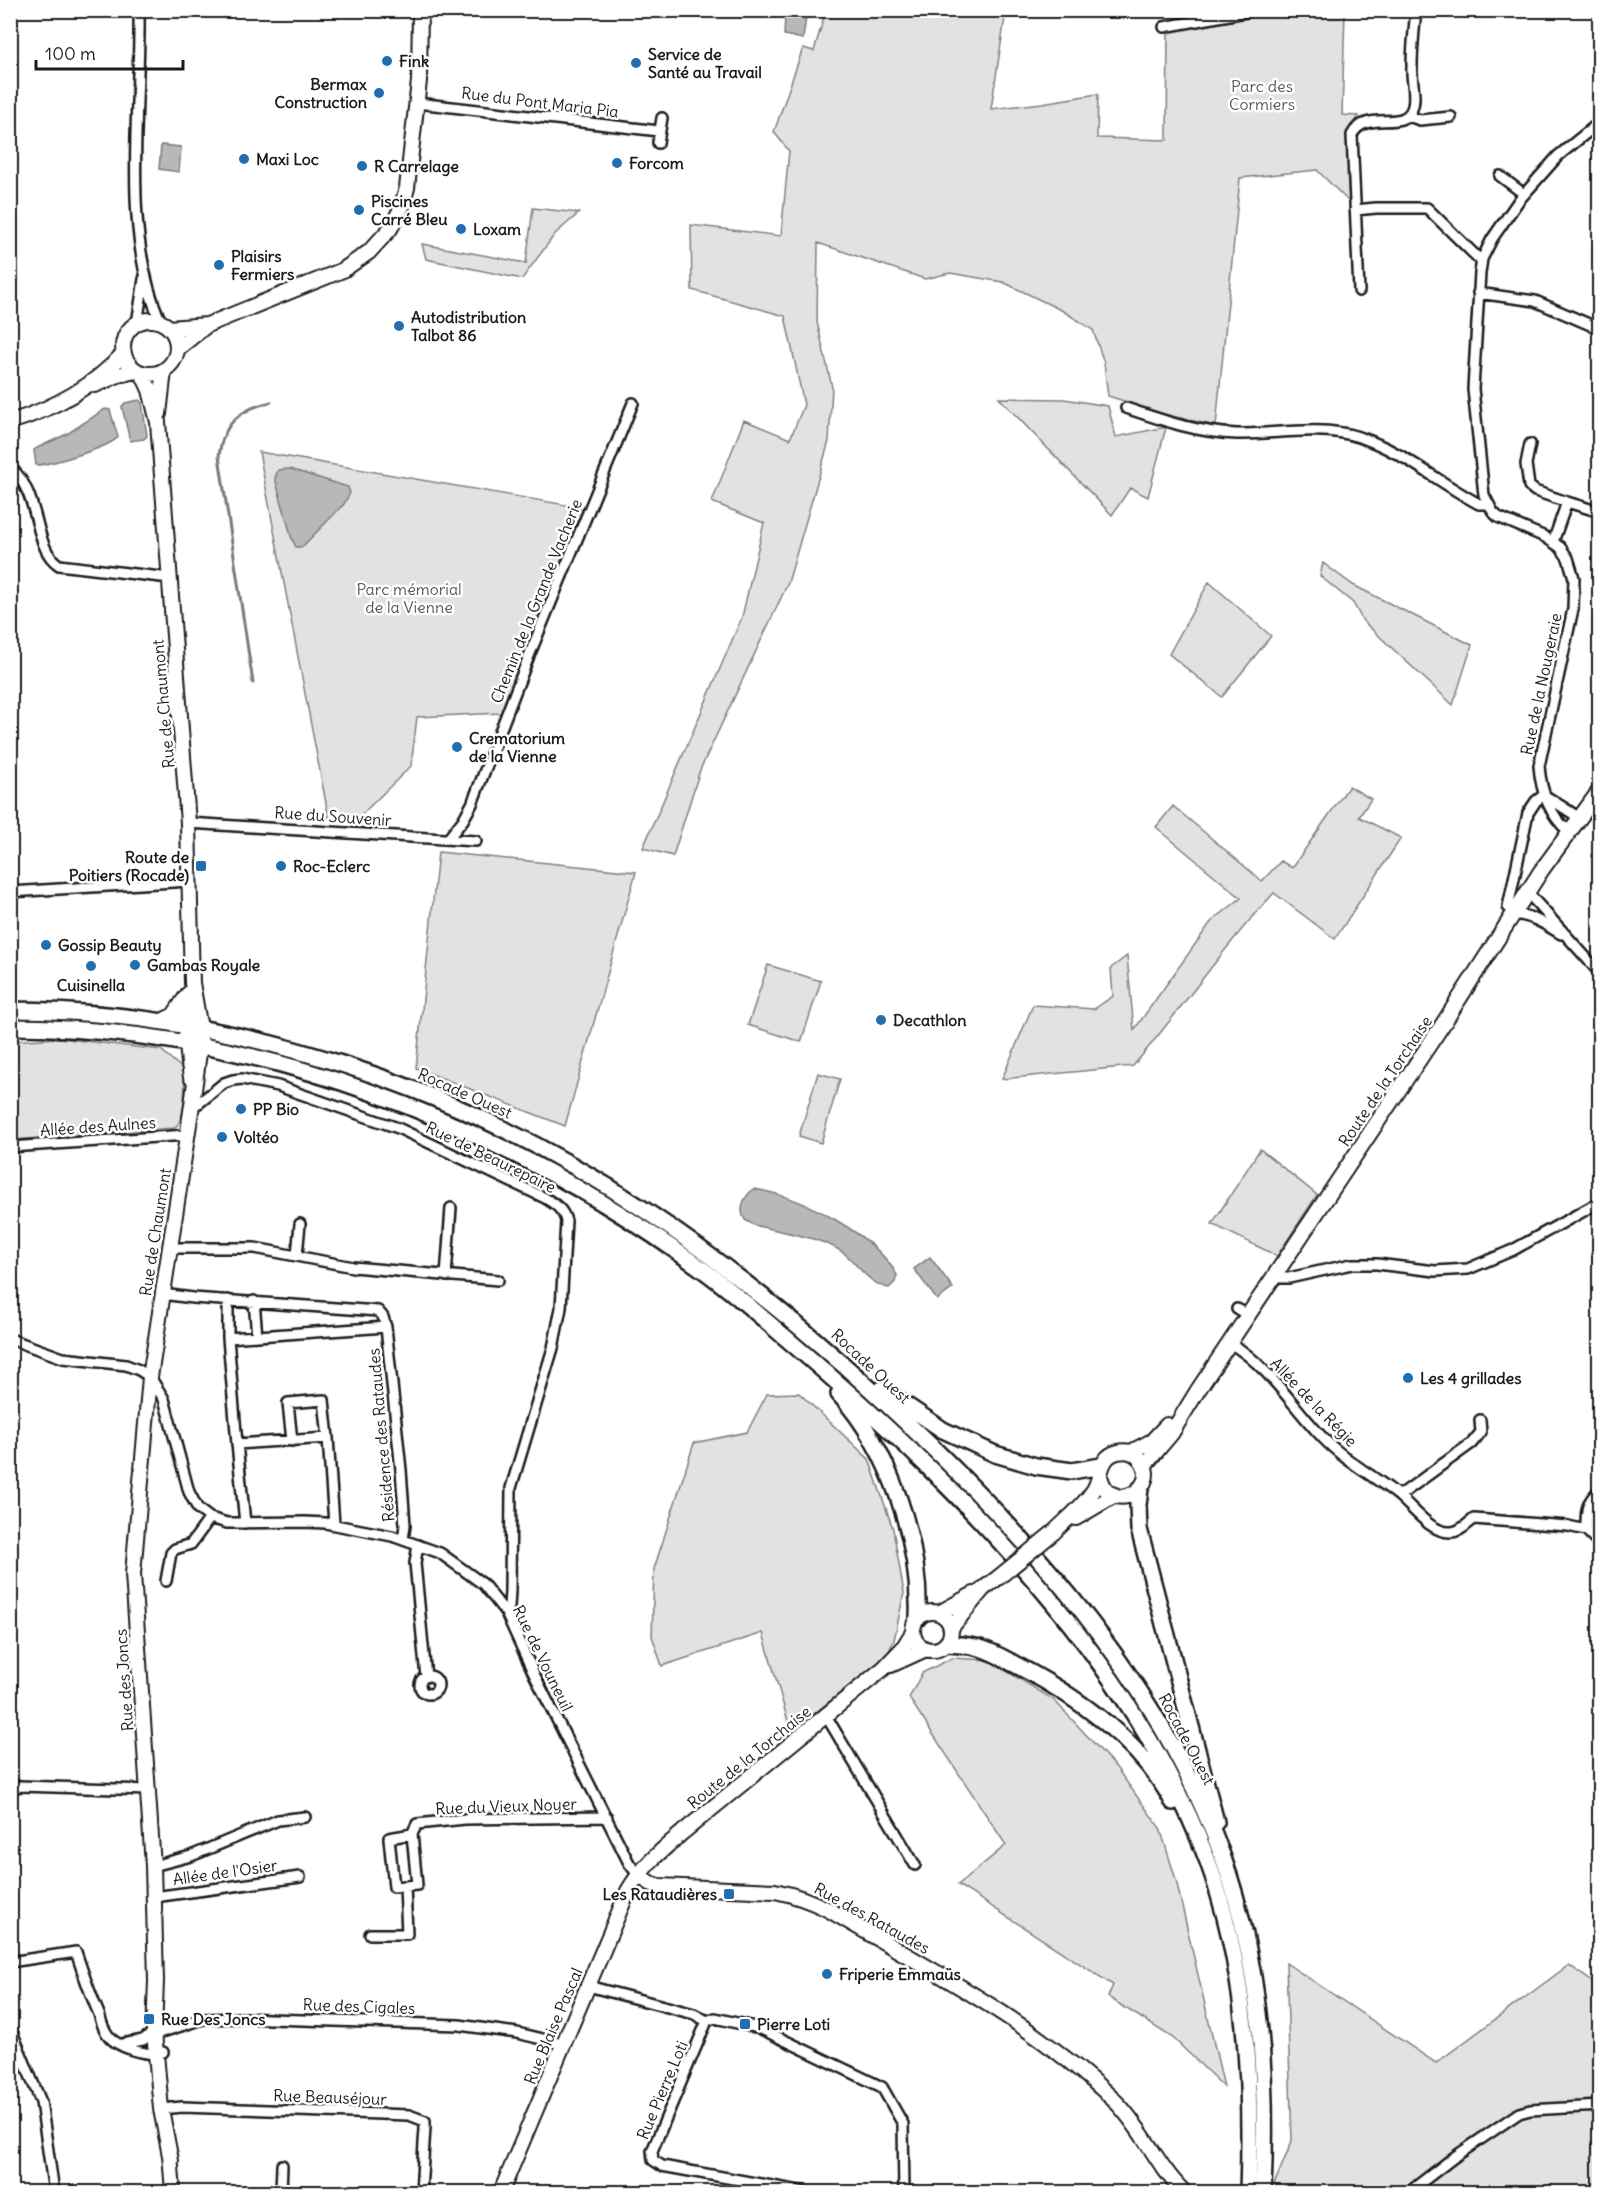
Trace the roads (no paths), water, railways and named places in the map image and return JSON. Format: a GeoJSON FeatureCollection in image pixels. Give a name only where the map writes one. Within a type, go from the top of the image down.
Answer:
{"type":"FeatureCollection","features":[{"type":"Feature","properties":{"kind":"main road","name":"Rocade Ouest"},"geometry":{"type":"LineString","coordinates":[[10,1010],[73,1012],[160,1022],[246,1039],[356,1069],[440,1101],[522,1138],[651,1214],[730,1270],[806,1331],[955,1470],[1019,1537],[1114,1653],[1161,1725],[1193,1784],[1222,1854],[1248,1949],[1256,1992],[1264,2070],[1263,2193]]}},
{"type":"Feature","properties":{"kind":"main road","name":"Rocade Ouest"},"geometry":{"type":"LineString","coordinates":[[10,1027],[105,1032],[193,1044],[340,1081],[435,1116],[485,1138],[543,1167],[595,1197],[677,1252],[735,1294],[864,1404],[993,1534],[1055,1603],[1112,1679],[1157,1752],[1194,1827],[1216,1886],[1233,1952],[1245,2035],[1249,2109],[1248,2193]]}},
{"type":"Feature","properties":{"kind":"main road"},"geometry":{"type":"LineString","coordinates":[[735,1294],[839,1394],[856,1412],[868,1431],[888,1473],[905,1522],[918,1583],[916,1625]]}},
{"type":"Feature","properties":{"kind":"main road"},"geometry":{"type":"LineString","coordinates":[[806,1331],[925,1420],[959,1439],[1015,1460],[1052,1469],[1101,1471]]}},
{"type":"Feature","properties":{"kind":"main road"},"geometry":{"type":"LineString","coordinates":[[1140,1489],[1139,1529],[1213,1805],[1222,1854]]}},
{"type":"Feature","properties":{"kind":"main road"},"geometry":{"type":"LineString","coordinates":[[947,1644],[975,1647],[990,1652],[1063,1690],[1107,1724],[1143,1761],[1169,1794],[1216,1886]]}},
{"type":"Feature","properties":{"kind":"street"},"geometry":{"type":"LineString","coordinates":[[139,10],[140,58],[136,170],[145,271],[153,304],[165,325],[174,334],[177,349]]}},
{"type":"Feature","properties":{"kind":"street"},"geometry":{"type":"LineString","coordinates":[[10,422],[36,414],[118,375],[139,372],[157,374],[164,371],[171,365],[177,349],[207,325],[343,270],[369,252],[380,241],[395,220],[405,198],[421,58],[420,10]]}},
{"type":"Feature","properties":{"kind":"street"},"geometry":{"type":"LineString","coordinates":[[1164,27],[1256,10]]}},
{"type":"Feature","properties":{"kind":"street"},"geometry":{"type":"LineString","coordinates":[[1407,116],[1413,104],[1412,67],[1416,10]]}},
{"type":"Feature","properties":{"kind":"street","name":"Rue du Pont Maria Pia"},"geometry":{"type":"LineString","coordinates":[[417,103],[659,131]]}},
{"type":"Feature","properties":{"kind":"street"},"geometry":{"type":"LineString","coordinates":[[1359,291],[1352,135],[1360,125],[1407,116],[1420,120],[1451,117]]}},
{"type":"Feature","properties":{"kind":"street"},"geometry":{"type":"LineString","coordinates":[[658,143],[662,118]]}},
{"type":"Feature","properties":{"kind":"street"},"geometry":{"type":"LineString","coordinates":[[1488,504],[1482,486],[1473,407],[1478,293],[1482,260],[1492,239],[1524,194],[1558,156],[1599,122]]}},
{"type":"Feature","properties":{"kind":"street"},"geometry":{"type":"LineString","coordinates":[[1500,176],[1524,194]]}},
{"type":"Feature","properties":{"kind":"street"},"geometry":{"type":"LineString","coordinates":[[1355,210],[1427,208],[1482,260]]}},
{"type":"Feature","properties":{"kind":"street"},"geometry":{"type":"LineString","coordinates":[[137,324],[145,271]]}},
{"type":"Feature","properties":{"kind":"street"},"geometry":{"type":"LineString","coordinates":[[1478,293],[1535,301],[1599,329]]}},
{"type":"Feature","properties":{"kind":"street"},"geometry":{"type":"LineString","coordinates":[[139,372],[130,366],[124,353],[124,340],[127,333],[137,324],[153,320],[165,325],[207,325]]}},
{"type":"Feature","properties":{"kind":"street"},"geometry":{"type":"LineString","coordinates":[[79,392],[124,353]]}},
{"type":"Feature","properties":{"kind":"street","name":"Rue de Chaumont"},"geometry":{"type":"LineString","coordinates":[[158,422],[164,371]]}},
{"type":"Feature","properties":{"kind":"street","name":"Rue de Chaumont"},"geometry":{"type":"LineString","coordinates":[[139,372],[150,390],[158,422],[188,823],[193,1028],[192,1098],[150,1377]]}},
{"type":"Feature","properties":{"kind":"street","name":"Chemin de la Grande Vacherie"},"geometry":{"type":"LineString","coordinates":[[448,839],[472,804],[529,656],[633,403]]}},
{"type":"Feature","properties":{"kind":"street","name":"Rue de la Nougeraie"},"geometry":{"type":"LineString","coordinates":[[1126,408],[1173,423],[1235,434],[1314,432],[1361,438],[1423,470],[1479,504],[1488,504],[1493,512],[1505,521],[1553,542],[1565,553],[1572,568],[1573,609],[1541,754],[1540,776],[1544,795]]}},
{"type":"Feature","properties":{"kind":"street"},"geometry":{"type":"LineString","coordinates":[[1530,444],[1526,464],[1529,486],[1535,491],[1599,512]]}},
{"type":"Feature","properties":{"kind":"street"},"geometry":{"type":"LineString","coordinates":[[10,467],[18,474],[36,511],[46,553],[59,565],[161,577],[170,576]]}},
{"type":"Feature","properties":{"kind":"street"},"geometry":{"type":"LineString","coordinates":[[1553,542],[1567,502]]}},
{"type":"Feature","properties":{"kind":"street","name":"Route de la Torchaise"},"geometry":{"type":"LineString","coordinates":[[1144,1466],[1171,1434],[1230,1344],[1243,1312],[1273,1278],[1382,1117],[1511,910],[1527,892],[1599,790]]}},
{"type":"Feature","properties":{"kind":"street"},"geometry":{"type":"LineString","coordinates":[[1544,795],[1578,817]]}},
{"type":"Feature","properties":{"kind":"street"},"geometry":{"type":"LineString","coordinates":[[1544,795],[1548,807],[1568,831]]}},
{"type":"Feature","properties":{"kind":"street"},"geometry":{"type":"LineString","coordinates":[[1544,795],[1536,801],[1528,813],[1511,910],[1538,919],[1566,937]]}},
{"type":"Feature","properties":{"kind":"street","name":"Rue du Souvenir"},"geometry":{"type":"LineString","coordinates":[[188,823],[476,841]]}},
{"type":"Feature","properties":{"kind":"street"},"geometry":{"type":"LineString","coordinates":[[10,892],[190,881]]}},
{"type":"Feature","properties":{"kind":"street"},"geometry":{"type":"LineString","coordinates":[[1527,892],[1599,973]]}},
{"type":"Feature","properties":{"kind":"street"},"geometry":{"type":"LineString","coordinates":[[160,1022],[174,1015],[185,1000],[192,983]]}},
{"type":"Feature","properties":{"kind":"street","name":"Rue de Beaurepaire"},"geometry":{"type":"LineString","coordinates":[[192,1098],[199,1103],[224,1083],[233,1080],[242,1079],[278,1086],[408,1132],[545,1198],[564,1214],[565,1248],[559,1318],[553,1348],[511,1488],[511,1584],[506,1613]]}},
{"type":"Feature","properties":{"kind":"street","name":"Allée des Aulnes"},"geometry":{"type":"LineString","coordinates":[[10,1147],[187,1135]]}},
{"type":"Feature","properties":{"kind":"street"},"geometry":{"type":"LineString","coordinates":[[1273,1278],[1289,1278],[1352,1264],[1387,1265],[1435,1271],[1468,1269],[1513,1250],[1599,1202]]}},
{"type":"Feature","properties":{"kind":"street"},"geometry":{"type":"LineString","coordinates":[[446,1276],[451,1208]]}},
{"type":"Feature","properties":{"kind":"street"},"geometry":{"type":"LineString","coordinates":[[297,1255],[300,1224]]}},
{"type":"Feature","properties":{"kind":"street"},"geometry":{"type":"LineString","coordinates":[[169,1248],[255,1248],[344,1266],[498,1280]]}},
{"type":"Feature","properties":{"kind":"street"},"geometry":{"type":"LineString","coordinates":[[162,1294],[378,1311],[384,1317],[386,1327],[228,1338]]}},
{"type":"Feature","properties":{"kind":"street"},"geometry":{"type":"LineString","coordinates":[[228,1300],[228,1338],[245,1523]]}},
{"type":"Feature","properties":{"kind":"street"},"geometry":{"type":"LineString","coordinates":[[254,1301],[257,1336]]}},
{"type":"Feature","properties":{"kind":"street","name":"Résidence des Rataudes"},"geometry":{"type":"LineString","coordinates":[[386,1327],[401,1470],[404,1539]]}},
{"type":"Feature","properties":{"kind":"street"},"geometry":{"type":"LineString","coordinates":[[10,1339],[63,1358],[126,1365],[150,1377],[164,1399],[189,1492],[198,1509],[210,1518],[191,1544],[175,1549],[171,1553],[166,1581]]}},
{"type":"Feature","properties":{"kind":"street","name":"Allée de la Régie"},"geometry":{"type":"LineString","coordinates":[[1230,1344],[1272,1379],[1323,1438],[1346,1458],[1399,1496],[1432,1526],[1449,1533],[1458,1531],[1474,1519],[1568,1526],[1586,1530]]}},
{"type":"Feature","properties":{"kind":"street","name":"Rue des Joncs"},"geometry":{"type":"LineString","coordinates":[[150,1377],[134,1574],[153,1866],[158,2032],[173,2193]]}},
{"type":"Feature","properties":{"kind":"street","name":"Route de la Torchaise"},"geometry":{"type":"LineString","coordinates":[[1131,1452],[1158,1436],[1198,1390]]}},
{"type":"Feature","properties":{"kind":"street"},"geometry":{"type":"LineString","coordinates":[[292,1441],[288,1403],[324,1400],[334,1524]]}},
{"type":"Feature","properties":{"kind":"street"},"geometry":{"type":"LineString","coordinates":[[1399,1496],[1472,1443],[1481,1432],[1480,1420]]}},
{"type":"Feature","properties":{"kind":"street"},"geometry":{"type":"LineString","coordinates":[[237,1444],[328,1438]]}},
{"type":"Feature","properties":{"kind":"street"},"geometry":{"type":"LineString","coordinates":[[939,1613],[947,1618],[951,1633],[947,1644],[937,1650],[926,1650],[917,1643],[916,1625],[928,1613],[939,1613],[984,1589],[1054,1532],[1089,1497],[1110,1455],[1118,1452],[1131,1452],[1137,1455],[1144,1466],[1145,1478],[1140,1489],[1128,1496],[1115,1496],[1096,1505],[1054,1532]]}},
{"type":"Feature","properties":{"kind":"street"},"geometry":{"type":"LineString","coordinates":[[1101,1471],[1105,1488],[1115,1496]]}},
{"type":"Feature","properties":{"kind":"street"},"geometry":{"type":"LineString","coordinates":[[1599,1490],[1585,1510],[1586,1530],[1599,1545]]}},
{"type":"Feature","properties":{"kind":"street","name":"Rue de Vouneuil"},"geometry":{"type":"LineString","coordinates":[[210,1518],[227,1523],[334,1524],[404,1539],[440,1553],[467,1570],[483,1584],[506,1613],[534,1674],[629,1863],[638,1875]]}},
{"type":"Feature","properties":{"kind":"street"},"geometry":{"type":"LineString","coordinates":[[418,1545],[416,1563],[426,1677]]}},
{"type":"Feature","properties":{"kind":"street"},"geometry":{"type":"LineString","coordinates":[[951,1628],[984,1589]]}},
{"type":"Feature","properties":{"kind":"street","name":"Route de la Torchaise"},"geometry":{"type":"LineString","coordinates":[[638,1875],[653,1857],[884,1668],[903,1648],[916,1625]]}},
{"type":"Feature","properties":{"kind":"street","name":"Route de la Torchaise"},"geometry":{"type":"LineString","coordinates":[[884,1668],[926,1650]]}},
{"type":"Feature","properties":{"kind":"street"},"geometry":{"type":"LineString","coordinates":[[824,1718],[828,1719],[915,1865]]}},
{"type":"Feature","properties":{"kind":"street"},"geometry":{"type":"LineString","coordinates":[[10,1790],[20,1786],[148,1790]]}},
{"type":"Feature","properties":{"kind":"street"},"geometry":{"type":"LineString","coordinates":[[153,1866],[191,1856],[278,1820],[305,1817]]}},
{"type":"Feature","properties":{"kind":"street","name":"Rue du Vieux Noyer"},"geometry":{"type":"LineString","coordinates":[[405,1886],[394,1887],[389,1838],[412,1834],[417,1824],[465,1819],[607,1817]]}},
{"type":"Feature","properties":{"kind":"street"},"geometry":{"type":"LineString","coordinates":[[370,1934],[407,1934],[405,1886],[417,1885],[412,1834]]}},
{"type":"Feature","properties":{"kind":"street","name":"Rue Blaise Pascal"},"geometry":{"type":"LineString","coordinates":[[501,2193],[628,1891],[638,1875]]}},
{"type":"Feature","properties":{"kind":"street","name":"Rue des Rataudes"},"geometry":{"type":"LineString","coordinates":[[638,1875],[659,1886],[793,1894],[811,1900],[829,1910],[1022,2027],[1083,2073],[1130,2118],[1184,2193]]}},
{"type":"Feature","properties":{"kind":"street","name":"Allée de l'Osier"},"geometry":{"type":"LineString","coordinates":[[154,1897],[300,1877]]}},
{"type":"Feature","properties":{"kind":"street"},"geometry":{"type":"LineString","coordinates":[[10,1962],[76,1953],[106,2034],[113,2041],[129,2049],[160,2053]]}},
{"type":"Feature","properties":{"kind":"street"},"geometry":{"type":"LineString","coordinates":[[588,1986],[694,2014],[707,2020],[715,2018],[759,2028],[882,2087],[903,2124],[904,2193]]}},
{"type":"Feature","properties":{"kind":"street","name":"Rue des Cigales"},"geometry":{"type":"LineString","coordinates":[[122,2044],[143,2040],[158,2032],[203,2019],[242,2018],[459,2025],[517,2033],[563,2044]]}},
{"type":"Feature","properties":{"kind":"street","name":"Rue Pierre Loti"},"geometry":{"type":"LineString","coordinates":[[707,2020],[652,2151],[653,2160],[662,2166],[805,2193]]}},
{"type":"Feature","properties":{"kind":"street"},"geometry":{"type":"LineString","coordinates":[[10,2027],[42,2102],[54,2193]]}},
{"type":"Feature","properties":{"kind":"street"},"geometry":{"type":"LineString","coordinates":[[1409,2193],[1453,2158],[1519,2113],[1530,2110],[1599,2106]]}},
{"type":"Feature","properties":{"kind":"street","name":"Rue Beauséjour"},"geometry":{"type":"LineString","coordinates":[[164,2109],[182,2107],[418,2117],[424,2121],[425,2127],[421,2193]]}},
{"type":"Feature","properties":{"kind":"street"},"geometry":{"type":"LineString","coordinates":[[281,2193],[282,2165]]}},
{"type":"Feature","properties":{"kind":"waterway"},"geometry":{"type":"LineString","coordinates":[[253,683],[219,456],[224,435],[235,419],[250,409],[271,402]]}},
{"type":"Feature","properties":{"kind":"place","name":"Fink"},"geometry":{"type":"Point","coordinates":[387,61]}},
{"type":"Feature","properties":{"kind":"place","name":"Service de Santé au Travail"},"geometry":{"type":"Point","coordinates":[636,63]}},
{"type":"Feature","properties":{"kind":"place","name":"Bermax Construction"},"geometry":{"type":"Point","coordinates":[379,93]}},
{"type":"Feature","properties":{"kind":"place","name":"Maxi Loc"},"geometry":{"type":"Point","coordinates":[244,159]}},
{"type":"Feature","properties":{"kind":"place","name":"Forcom"},"geometry":{"type":"Point","coordinates":[617,163]}},
{"type":"Feature","properties":{"kind":"place","name":"R Carrelage"},"geometry":{"type":"Point","coordinates":[362,166]}},
{"type":"Feature","properties":{"kind":"place","name":"Piscines Carré Bleu"},"geometry":{"type":"Point","coordinates":[359,210]}},
{"type":"Feature","properties":{"kind":"place","name":"Loxam"},"geometry":{"type":"Point","coordinates":[461,229]}},
{"type":"Feature","properties":{"kind":"place","name":"Plaisirs Fermiers"},"geometry":{"type":"Point","coordinates":[219,265]}},
{"type":"Feature","properties":{"kind":"place","name":"Autodistribution Talbot 86"},"geometry":{"type":"Point","coordinates":[399,326]}},
{"type":"Feature","properties":{"kind":"place","name":"Crematorium de la Vienne"},"geometry":{"type":"Point","coordinates":[457,747]}},
{"type":"Feature","properties":{"kind":"place","name":"Route de Poitiers (Rocade)"},"geometry":{"type":"Point","coordinates":[201,866]}},
{"type":"Feature","properties":{"kind":"place","name":"Roc-Eclerc"},"geometry":{"type":"Point","coordinates":[281,866]}},
{"type":"Feature","properties":{"kind":"place","name":"Gossip Beauty"},"geometry":{"type":"Point","coordinates":[46,945]}},
{"type":"Feature","properties":{"kind":"place","name":"Gambas Royale"},"geometry":{"type":"Point","coordinates":[135,965]}},
{"type":"Feature","properties":{"kind":"place","name":"Cuisinella"},"geometry":{"type":"Point","coordinates":[91,966]}},
{"type":"Feature","properties":{"kind":"place","name":"Decathlon"},"geometry":{"type":"Point","coordinates":[881,1020]}},
{"type":"Feature","properties":{"kind":"place","name":"PP Bio"},"geometry":{"type":"Point","coordinates":[241,1109]}},
{"type":"Feature","properties":{"kind":"place","name":"Voltéo"},"geometry":{"type":"Point","coordinates":[222,1137]}},
{"type":"Feature","properties":{"kind":"place","name":"Les 4 grillades"},"geometry":{"type":"Point","coordinates":[1408,1378]}},
{"type":"Feature","properties":{"kind":"place","name":"Les Rataudières"},"geometry":{"type":"Point","coordinates":[729,1894]}},
{"type":"Feature","properties":{"kind":"place","name":"Friperie Emmaüs"},"geometry":{"type":"Point","coordinates":[827,1974]}},
{"type":"Feature","properties":{"kind":"place","name":"Rue Des Joncs"},"geometry":{"type":"Point","coordinates":[149,2019]}},
{"type":"Feature","properties":{"kind":"place","name":"Pierre Loti"},"geometry":{"type":"Point","coordinates":[745,2024]}},
{"type":"Feature","properties":{"kind":"park label","name":"Parc des Cormiers"},"geometry":{"type":"Point","coordinates":[1262,95]}},
{"type":"Feature","properties":{"kind":"park label","name":"Parc mémorial de la Vienne"},"geometry":{"type":"Point","coordinates":[409,598]}}]}
